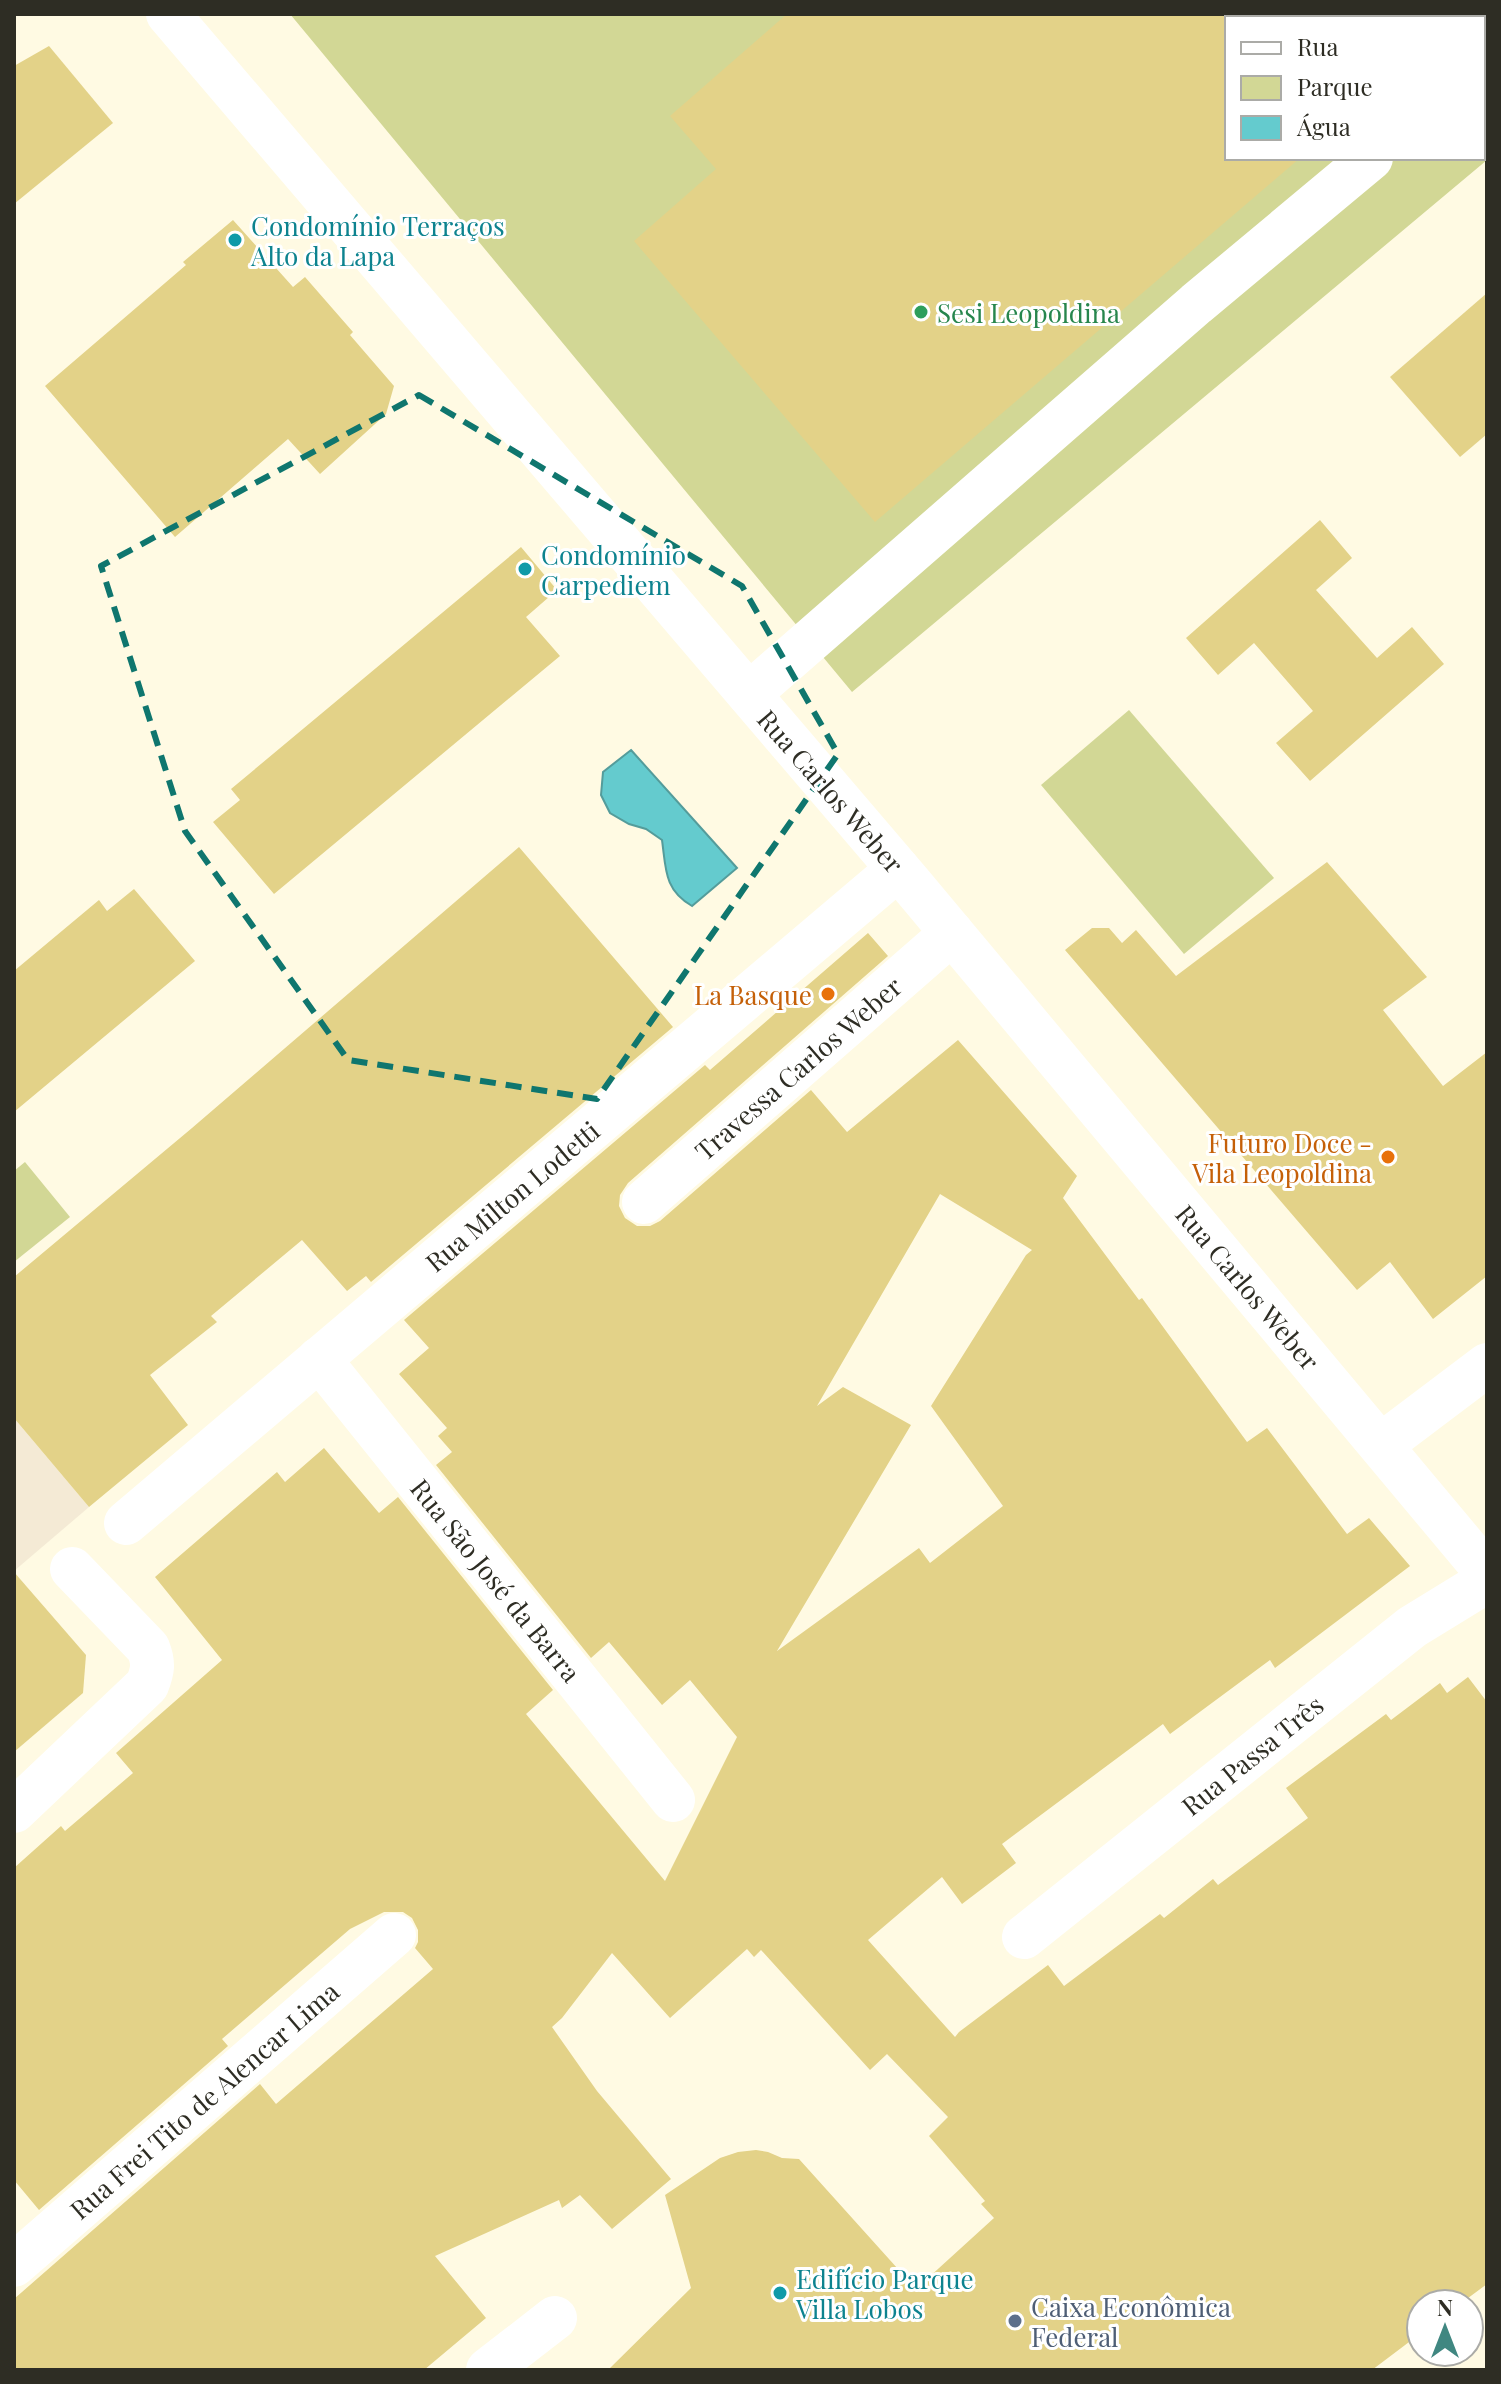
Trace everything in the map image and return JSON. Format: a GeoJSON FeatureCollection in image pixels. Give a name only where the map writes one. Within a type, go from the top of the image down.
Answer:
{"type":"FeatureCollection","features":[{"type":"Feature","properties":{"kind":"street","name":"Rua Carlos Weber"},"geometry":{"type":"LineString","coordinates":[[168,14],[898,869],[1487,1573]]}},
{"type":"Feature","properties":{"kind":"street"},"geometry":{"type":"LineString","coordinates":[[749,694],[1196,304],[1369,160]]}},
{"type":"Feature","properties":{"kind":"street","name":"Rua Milton Lodetti"},"geometry":{"type":"LineString","coordinates":[[126,1523],[898,869]]}},
{"type":"Feature","properties":{"kind":"street","name":"Travessa Carlos Weber"},"geometry":{"type":"LineString","coordinates":[[644,1202],[952,933]]}},
{"type":"Feature","properties":{"kind":"street","name":"Rua São José da Barra"},"geometry":{"type":"LineString","coordinates":[[319,1359],[673,1800]]}},
{"type":"Feature","properties":{"kind":"street"},"geometry":{"type":"LineString","coordinates":[[1381,1445],[1487,1365]]}},
{"type":"Feature","properties":{"kind":"street"},"geometry":{"type":"LineString","coordinates":[[14,1811],[147,1685],[152,1674],[153,1663],[148,1648],[72,1569]]}},
{"type":"Feature","properties":{"kind":"street","name":"Rua Passa Três"},"geometry":{"type":"LineString","coordinates":[[1024,1937],[1412,1627],[1487,1581]]}},
{"type":"Feature","properties":{"kind":"street","name":"Rua Frei Tito de Alencar Lima"},"geometry":{"type":"LineString","coordinates":[[14,2265],[394,1935]]}},
{"type":"Feature","properties":{"kind":"street"},"geometry":{"type":"LineString","coordinates":[[488,2370],[555,2318]]}},
{"type":"Feature","properties":{"kind":"highlighted area"},"geometry":{"type":"Polygon","coordinates":[[[419,395],[742,586],[838,754],[597,1099],[348,1060],[185,831],[101,566],[419,395]]]}},
{"type":"Feature","properties":{"kind":"shaded area"},"geometry":{"type":"Polygon","coordinates":[[[14,1418],[89,1507],[14,1571],[14,1418]]]}},
{"type":"Feature","properties":{"kind":"green space","name":"Sesi Leopoldina"},"geometry":{"type":"Polygon","coordinates":[[[290,14],[1487,14],[1487,160],[852,692],[290,14]]]}},
{"type":"Feature","properties":{"kind":"green space"},"geometry":{"type":"Polygon","coordinates":[[[1129,710],[1274,878],[1184,954],[1041,785],[1129,710]]]}},
{"type":"Feature","properties":{"kind":"green space"},"geometry":{"type":"Polygon","coordinates":[[[25,1162],[70,1217],[14,1262],[14,1171],[25,1162]]]}},
{"type":"Feature","properties":{"kind":"water"},"geometry":{"type":"Polygon","coordinates":[[[631,750],[737,868],[692,906],[671,886],[662,840],[610,813],[601,795],[603,772],[631,750]]]}},
{"type":"Feature","properties":{"kind":"building"},"geometry":{"type":"Polygon","coordinates":[[[787,14],[1227,14],[1225,160],[1298,160],[875,522],[634,241],[716,169],[670,116],[787,14]]]}},
{"type":"Feature","properties":{"kind":"building"},"geometry":{"type":"Polygon","coordinates":[[[49,46],[113,123],[14,204],[14,66],[49,46]]]}},
{"type":"Feature","properties":{"kind":"building"},"geometry":{"type":"Polygon","coordinates":[[[233,220],[293,287],[305,277],[394,386],[386,414],[320,474],[288,439],[175,537],[45,386],[186,265],[183,262],[233,220]]]}},
{"type":"Feature","properties":{"kind":"building"},"geometry":{"type":"Polygon","coordinates":[[[1487,293],[1487,434],[1460,457],[1390,377],[1487,293]]]}},
{"type":"Feature","properties":{"kind":"building"},"geometry":{"type":"Polygon","coordinates":[[[1320,520],[1352,558],[1316,590],[1377,658],[1412,627],[1444,664],[1310,781],[1276,743],[1313,711],[1254,643],[1218,675],[1186,638],[1320,520]]]}},
{"type":"Feature","properties":{"kind":"building"},"geometry":{"type":"Polygon","coordinates":[[[521,547],[557,590],[526,617],[560,656],[274,894],[213,822],[240,800],[231,789],[521,547]]]}},
{"type":"Feature","properties":{"kind":"building"},"geometry":{"type":"Polygon","coordinates":[[[519,847],[673,1027],[371,1282],[366,1276],[347,1291],[302,1240],[211,1316],[217,1322],[150,1375],[188,1425],[89,1507],[14,1418],[14,1277],[519,847]]]}},
{"type":"Feature","properties":{"kind":"building"},"geometry":{"type":"Polygon","coordinates":[[[1327,862],[1427,977],[1383,1010],[1443,1086],[1487,1052],[1487,1276],[1433,1319],[1390,1262],[1357,1290],[1065,950],[1092,928],[1109,928],[1122,943],[1136,930],[1176,976],[1327,862]]]}},
{"type":"Feature","properties":{"kind":"building"},"geometry":{"type":"Polygon","coordinates":[[[134,889],[195,961],[14,1112],[14,971],[99,900],[107,911],[134,889]]]}},
{"type":"Feature","properties":{"kind":"building"},"geometry":{"type":"Polygon","coordinates":[[[868,933],[888,956],[628,1183],[620,1195],[619,1206],[625,1218],[637,1226],[650,1226],[660,1221],[811,1090],[847,1132],[958,1040],[1077,1176],[1063,1198],[1139,1300],[1142,1298],[1247,1442],[1267,1428],[1347,1534],[1369,1518],[1410,1566],[1275,1668],[1270,1660],[1170,1734],[1163,1724],[1002,1844],[1016,1863],[962,1904],[942,1877],[868,1940],[955,2037],[1048,1965],[1064,1986],[1160,1914],[1164,1918],[1213,1879],[1218,1885],[1308,1818],[1286,1788],[1386,1714],[1391,1720],[1440,1683],[1447,1693],[1468,1677],[1487,1702],[1487,2284],[1482,2288],[1405,2288],[1405,2345],[1372,2370],[608,2370],[691,2288],[665,2195],[720,2158],[756,2150],[782,2158],[799,2159],[916,2289],[994,2218],[981,2204],[985,2201],[929,2136],[948,2117],[887,2054],[870,2070],[761,1950],[754,1957],[747,1949],[670,2018],[612,1953],[552,2027],[597,2091],[671,2179],[612,2229],[580,2195],[562,2208],[559,2200],[435,2256],[486,2318],[424,2370],[14,2370],[14,2299],[260,2084],[276,2104],[433,1969],[415,1948],[418,1930],[412,1918],[403,1912],[384,1912],[350,1929],[222,2039],[228,2046],[39,2210],[14,2180],[14,1868],[61,1826],[65,1831],[133,1773],[116,1753],[222,1660],[155,1577],[277,1472],[285,1482],[324,1448],[379,1513],[398,1497],[553,1690],[526,1714],[665,1881],[737,1737],[690,1680],[662,1705],[609,1642],[591,1658],[436,1465],[452,1452],[438,1436],[447,1428],[399,1374],[429,1348],[404,1320],[705,1065],[710,1070],[868,933]],[[940,1194],[817,1406],[843,1387],[911,1425],[777,1651],[919,1548],[930,1563],[1003,1506],[931,1406],[1032,1250],[940,1194]]]}},
{"type":"Feature","properties":{"kind":"building"},"geometry":{"type":"Polygon","coordinates":[[[14,1572],[86,1655],[83,1693],[14,1752],[14,1572]]]}},
{"type":"Feature","properties":{"kind":"place","name":"Condomínio Terraços Alto da Lapa"},"geometry":{"type":"Point","coordinates":[235,240]}},
{"type":"Feature","properties":{"kind":"place","name":"Sesi Leopoldina"},"geometry":{"type":"Point","coordinates":[921,312]}},
{"type":"Feature","properties":{"kind":"place","name":"Condomínio Carpediem"},"geometry":{"type":"Point","coordinates":[525,569]}},
{"type":"Feature","properties":{"kind":"place","name":"La Basque"},"geometry":{"type":"Point","coordinates":[828,994]}},
{"type":"Feature","properties":{"kind":"place","name":"Futuro Doce - Vila Leopoldina"},"geometry":{"type":"Point","coordinates":[1388,1157]}},
{"type":"Feature","properties":{"kind":"place","name":"Edifício Parque Villa Lobos"},"geometry":{"type":"Point","coordinates":[780,2293]}},
{"type":"Feature","properties":{"kind":"place","name":"Caixa Econômica Federal"},"geometry":{"type":"Point","coordinates":[1015,2321]}}]}
